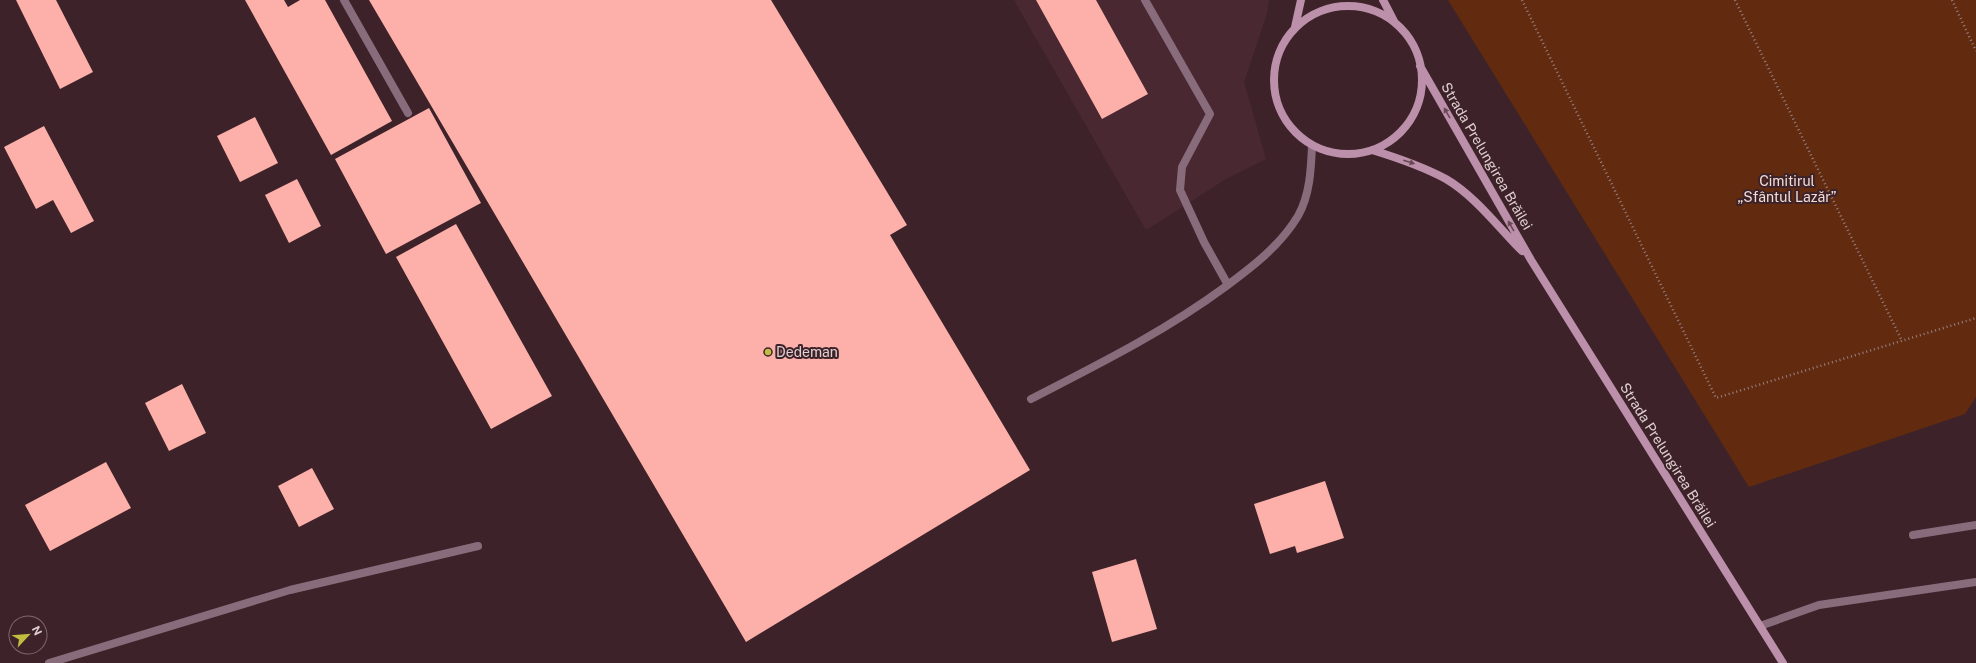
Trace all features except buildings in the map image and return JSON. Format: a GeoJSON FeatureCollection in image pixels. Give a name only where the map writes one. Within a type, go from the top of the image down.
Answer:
{"type":"FeatureCollection","features":[{"type":"Feature","properties":{"kind":"main road"},"geometry":{"type":"LineString","coordinates":[[1295,28],[1301,0]]}},
{"type":"Feature","properties":{"kind":"main road"},"geometry":{"type":"LineString","coordinates":[[1383,0],[1395,24],[1411,43],[1420,66],[1421,87],[1416,108],[1406,126],[1391,141],[1372,150],[1352,154],[1332,153],[1312,146],[1292,129],[1278,105],[1274,77],[1280,50],[1295,28],[1314,14],[1334,7],[1356,6],[1376,12],[1395,24]]}},
{"type":"Feature","properties":{"kind":"main road","name":"Strada Prelungirea Brăilei"},"geometry":{"type":"LineString","coordinates":[[1420,66],[1530,260],[1784,663]]}},
{"type":"Feature","properties":{"kind":"main road","name":"Strada Prelungirea Brăilei"},"geometry":{"type":"LineString","coordinates":[[1372,150],[1417,164],[1447,180],[1477,204],[1530,260]]}},
{"type":"Feature","properties":{"kind":"street"},"geometry":{"type":"LineString","coordinates":[[344,0],[408,114]]}},
{"type":"Feature","properties":{"kind":"street"},"geometry":{"type":"LineString","coordinates":[[1145,0],[1210,114],[1182,167],[1180,190],[1204,242],[1228,285]]}},
{"type":"Feature","properties":{"kind":"street"},"geometry":{"type":"LineString","coordinates":[[1031,399],[1184,316],[1247,271],[1277,244],[1298,215],[1310,180],[1312,146]]}},
{"type":"Feature","properties":{"kind":"street"},"geometry":{"type":"LineString","coordinates":[[1913,535],[1976,525]]}},
{"type":"Feature","properties":{"kind":"street"},"geometry":{"type":"LineString","coordinates":[[49,663],[290,590],[478,546]]}},
{"type":"Feature","properties":{"kind":"street"},"geometry":{"type":"LineString","coordinates":[[1760,626],[1819,605],[1976,582]]}},
{"type":"Feature","properties":{"kind":"path"},"geometry":{"type":"LineString","coordinates":[[1522,0],[1716,398],[1976,318]]}},
{"type":"Feature","properties":{"kind":"path"},"geometry":{"type":"LineString","coordinates":[[1735,0],[1902,341]]}},
{"type":"Feature","properties":{"kind":"path"},"geometry":{"type":"LineString","coordinates":[[1952,0],[1976,51]]}},
{"type":"Feature","properties":{"kind":"shaded area"},"geometry":{"type":"Polygon","coordinates":[[[1014,0],[1269,0],[1267,13],[1244,82],[1266,159],[1226,179],[1146,230],[1014,0]]]}},
{"type":"Feature","properties":{"kind":"green space","name":"Cimitirul „Sfântul Lazăr”"},"geometry":{"type":"Polygon","coordinates":[[[1448,0],[1976,0],[1976,397],[1965,414],[1749,487],[1448,0]]]}},
{"type":"Feature","properties":{"kind":"place","name":"Dedeman"},"geometry":{"type":"Point","coordinates":[768,352]}}]}
